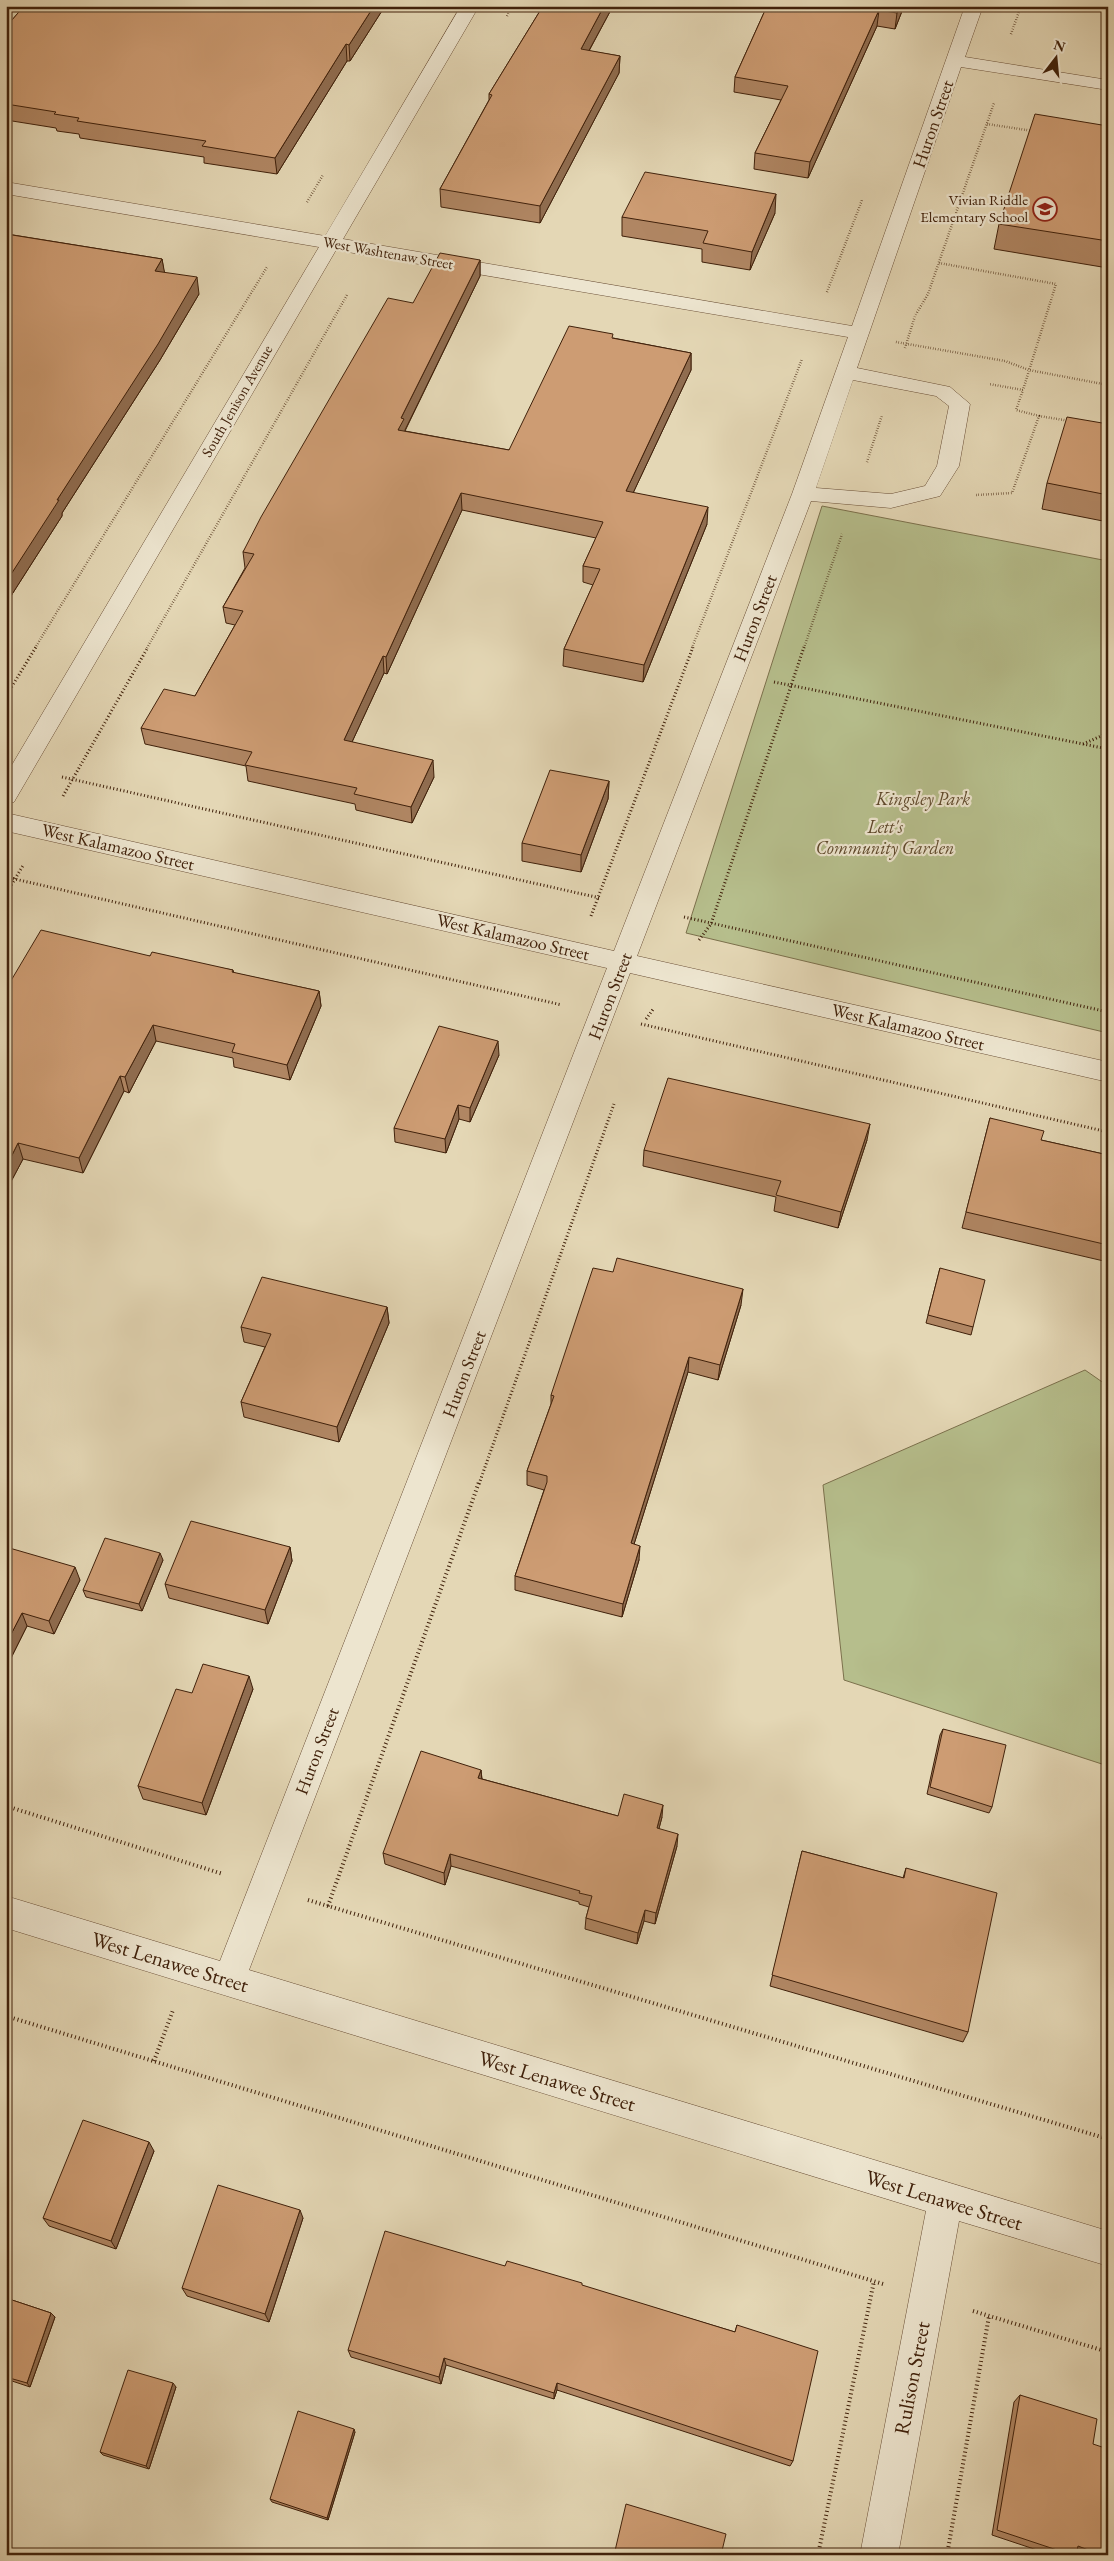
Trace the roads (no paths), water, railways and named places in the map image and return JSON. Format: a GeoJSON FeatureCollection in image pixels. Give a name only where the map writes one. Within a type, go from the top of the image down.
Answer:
{"type":"FeatureCollection","features":[{"type":"Feature","properties":{"kind":"street","name":"South Jenison Avenue"},"geometry":{"type":"LineString","coordinates":[[6,796],[329,243],[470,6]]}},
{"type":"Feature","properties":{"kind":"street","name":"Huron Street"},"geometry":{"type":"LineString","coordinates":[[229,1980],[803,494],[974,6]]}},
{"type":"Feature","properties":{"kind":"street"},"geometry":{"type":"LineString","coordinates":[[955,61],[1108,85]]}},
{"type":"Feature","properties":{"kind":"street","name":"West Washtenaw Street"},"geometry":{"type":"LineString","coordinates":[[6,188],[859,333]]}},
{"type":"Feature","properties":{"kind":"street"},"geometry":{"type":"LineString","coordinates":[[803,494],[891,501],[932,491],[948,466],[960,404],[943,391],[847,372]]}},
{"type":"Feature","properties":{"kind":"street","name":"West Kalamazoo Street"},"geometry":{"type":"LineString","coordinates":[[6,822],[1108,1072]]}},
{"type":"Feature","properties":{"kind":"street","name":"West Lenawee Street"},"geometry":{"type":"LineString","coordinates":[[6,1912],[1108,2250]]}},
{"type":"Feature","properties":{"kind":"street","name":"Rulison Street"},"geometry":{"type":"LineString","coordinates":[[879,2555],[946,2201]]}},
{"type":"Feature","properties":{"kind":"place","name":"Vivian Riddle Elementary School"},"geometry":{"type":"Point","coordinates":[1045,209]}},
{"type":"Feature","properties":{"kind":"park label","name":"Kingsley Park"},"geometry":{"type":"Point","coordinates":[923,799]}},
{"type":"Feature","properties":{"kind":"park label","name":"Lett's Community Garden"},"geometry":{"type":"Point","coordinates":[885,838]}}]}
